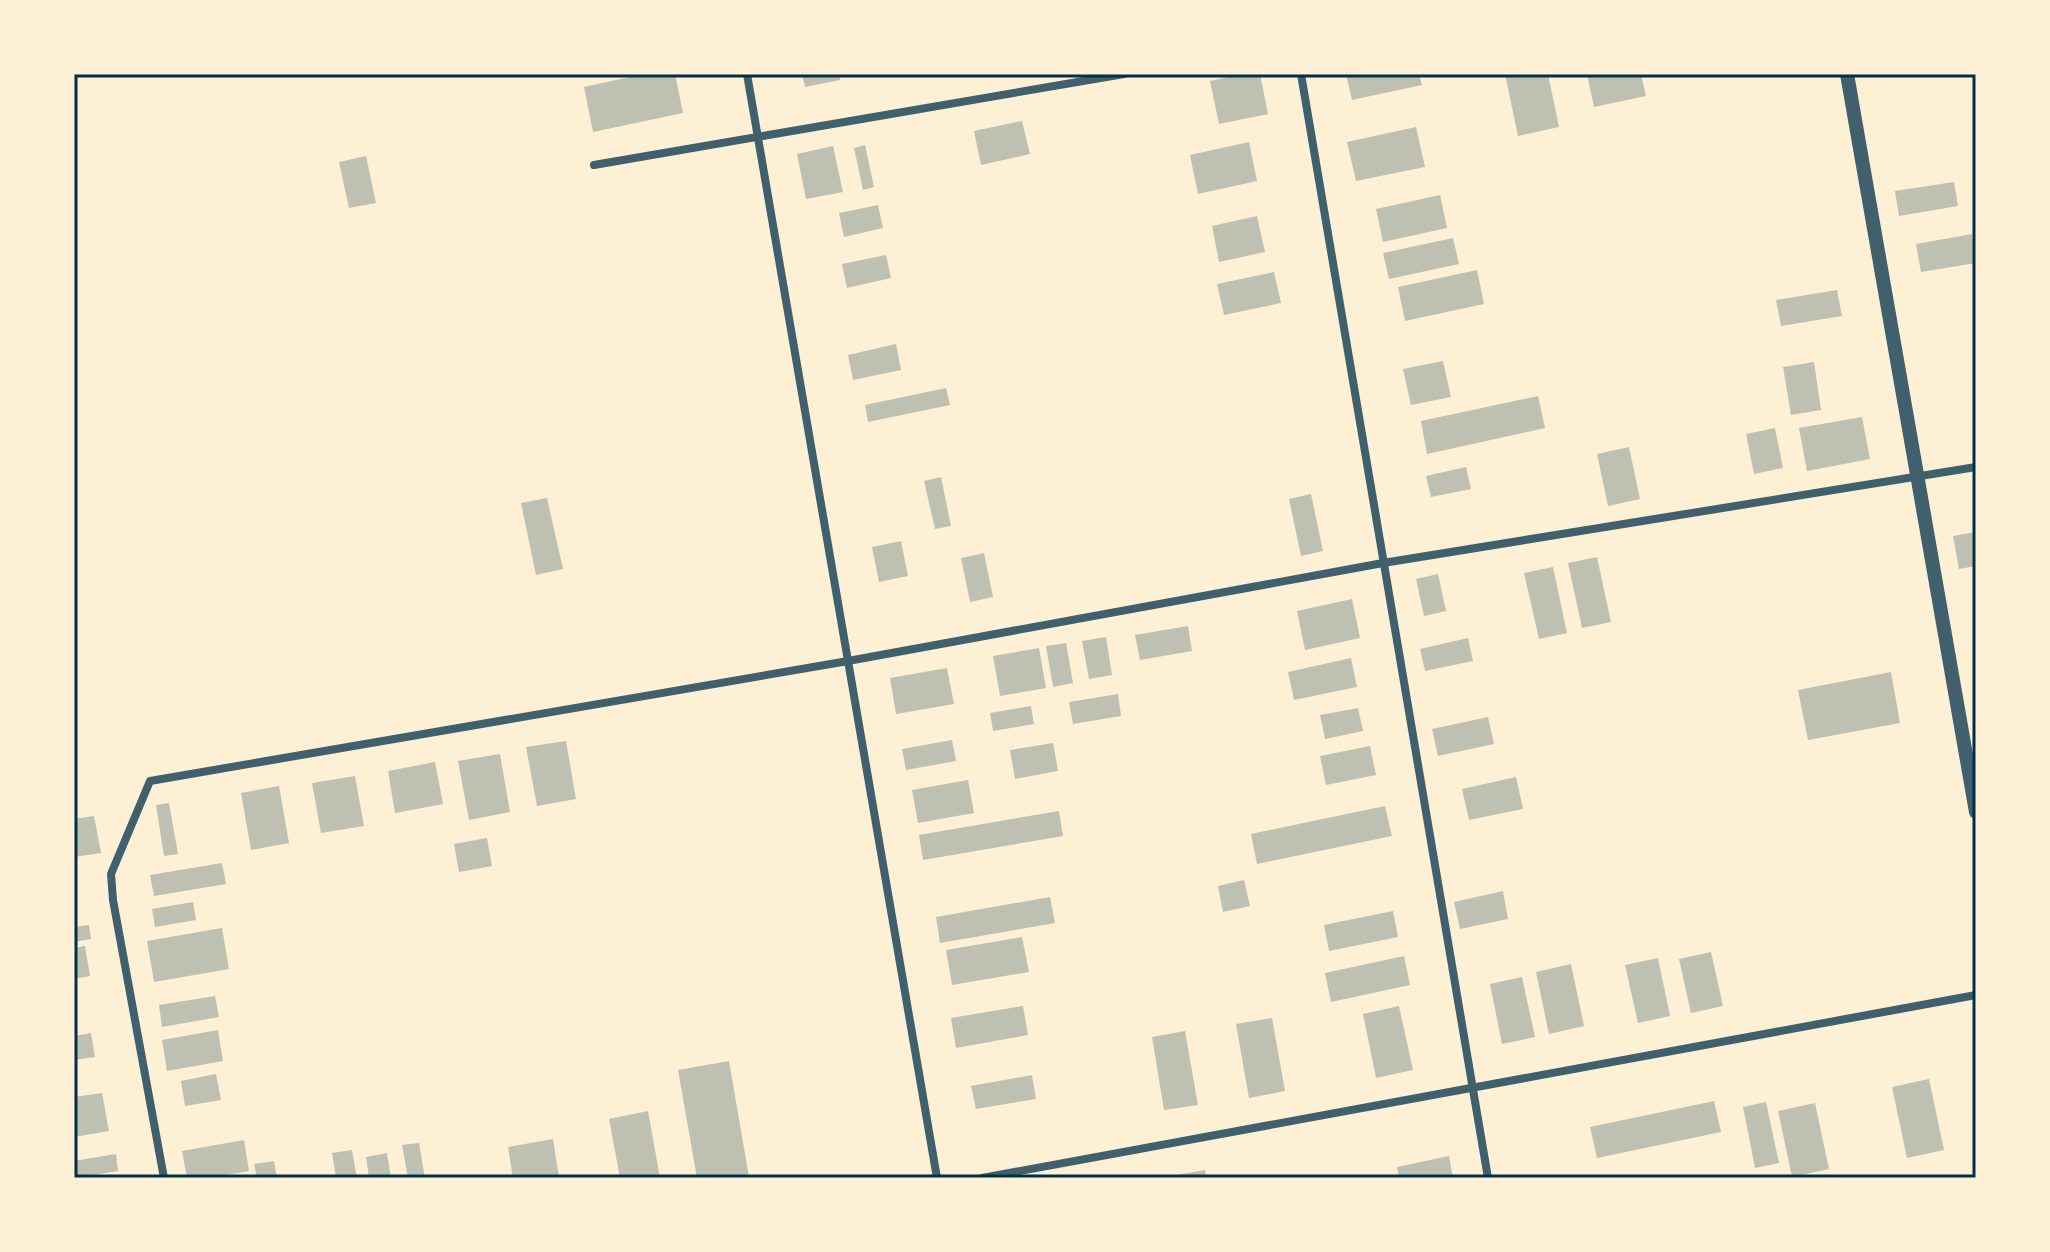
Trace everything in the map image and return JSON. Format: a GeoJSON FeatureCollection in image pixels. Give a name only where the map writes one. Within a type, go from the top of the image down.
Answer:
{"type":"FeatureCollection","features":[{"type":"Feature","properties":{"kind":"street"},"geometry":{"type":"LineString","coordinates":[[747,74],[937,1178]]}},
{"type":"Feature","properties":{"kind":"street"},"geometry":{"type":"LineString","coordinates":[[594,165],[1124,74]]}},
{"type":"Feature","properties":{"kind":"street"},"geometry":{"type":"LineString","coordinates":[[1301,74],[1488,1178]]}},
{"type":"Feature","properties":{"kind":"street"},"geometry":{"type":"LineString","coordinates":[[1847,74],[1976,812]]}},
{"type":"Feature","properties":{"kind":"street"},"geometry":{"type":"LineString","coordinates":[[164,1178],[113,900],[111,874],[150,781],[848,661],[1383,563],[1976,467]]}},
{"type":"Feature","properties":{"kind":"street"},"geometry":{"type":"LineString","coordinates":[[982,1178],[1976,995]]}},
{"type":"Feature","properties":{"kind":"building"},"geometry":{"type":"Polygon","coordinates":[[[644,74],[675,74],[683,113],[593,132],[584,87],[644,74]]]}},
{"type":"Feature","properties":{"kind":"building"},"geometry":{"type":"Polygon","coordinates":[[[802,74],[839,74],[840,80],[805,87],[802,74]]]}},
{"type":"Feature","properties":{"kind":"building"},"geometry":{"type":"Polygon","coordinates":[[[1242,74],[1260,74],[1268,114],[1219,124],[1210,81],[1242,74]]]}},
{"type":"Feature","properties":{"kind":"building"},"geometry":{"type":"Polygon","coordinates":[[[1346,74],[1419,74],[1422,85],[1352,100],[1346,74]]]}},
{"type":"Feature","properties":{"kind":"building"},"geometry":{"type":"Polygon","coordinates":[[[1505,74],[1548,74],[1559,127],[1518,136],[1505,74]]]}},
{"type":"Feature","properties":{"kind":"building"},"geometry":{"type":"Polygon","coordinates":[[[1587,74],[1641,74],[1646,96],[1594,107],[1587,74]]]}},
{"type":"Feature","properties":{"kind":"building"},"geometry":{"type":"Polygon","coordinates":[[[1022,121],[1030,154],[981,165],[974,131],[1022,121]]]}},
{"type":"Feature","properties":{"kind":"building"},"geometry":{"type":"Polygon","coordinates":[[[1416,127],[1425,167],[1356,181],[1347,142],[1416,127]]]}},
{"type":"Feature","properties":{"kind":"building"},"geometry":{"type":"Polygon","coordinates":[[[1249,142],[1257,181],[1198,194],[1190,155],[1249,142]]]}},
{"type":"Feature","properties":{"kind":"building"},"geometry":{"type":"Polygon","coordinates":[[[865,145],[874,187],[863,190],[854,148],[865,145]]]}},
{"type":"Feature","properties":{"kind":"building"},"geometry":{"type":"Polygon","coordinates":[[[833,146],[843,192],[806,199],[797,154],[833,146]]]}},
{"type":"Feature","properties":{"kind":"building"},"geometry":{"type":"Polygon","coordinates":[[[366,156],[376,203],[349,208],[339,162],[366,156]]]}},
{"type":"Feature","properties":{"kind":"building"},"geometry":{"type":"Polygon","coordinates":[[[1954,182],[1958,206],[1899,216],[1895,191],[1954,182]]]}},
{"type":"Feature","properties":{"kind":"building"},"geometry":{"type":"Polygon","coordinates":[[[1440,195],[1447,228],[1383,242],[1376,209],[1440,195]]]}},
{"type":"Feature","properties":{"kind":"building"},"geometry":{"type":"Polygon","coordinates":[[[878,205],[883,228],[844,237],[839,213],[878,205]]]}},
{"type":"Feature","properties":{"kind":"building"},"geometry":{"type":"Polygon","coordinates":[[[1257,216],[1265,252],[1219,262],[1212,226],[1257,216]]]}},
{"type":"Feature","properties":{"kind":"building"},"geometry":{"type":"Polygon","coordinates":[[[1972,234],[1976,263],[1921,272],[1916,244],[1972,234]]]}},
{"type":"Feature","properties":{"kind":"building"},"geometry":{"type":"Polygon","coordinates":[[[1453,238],[1459,264],[1389,279],[1383,253],[1453,238]]]}},
{"type":"Feature","properties":{"kind":"building"},"geometry":{"type":"Polygon","coordinates":[[[886,255],[891,278],[847,288],[842,264],[886,255]]]}},
{"type":"Feature","properties":{"kind":"building"},"geometry":{"type":"Polygon","coordinates":[[[1477,270],[1484,304],[1405,321],[1398,287],[1477,270]]]}},
{"type":"Feature","properties":{"kind":"building"},"geometry":{"type":"Polygon","coordinates":[[[1274,272],[1281,303],[1224,315],[1217,284],[1274,272]]]}},
{"type":"Feature","properties":{"kind":"building"},"geometry":{"type":"Polygon","coordinates":[[[1837,290],[1842,316],[1781,326],[1776,300],[1837,290]]]}},
{"type":"Feature","properties":{"kind":"building"},"geometry":{"type":"Polygon","coordinates":[[[896,344],[901,370],[853,380],[848,355],[896,344]]]}},
{"type":"Feature","properties":{"kind":"building"},"geometry":{"type":"Polygon","coordinates":[[[1443,361],[1451,397],[1411,405],[1403,369],[1443,361]]]}},
{"type":"Feature","properties":{"kind":"building"},"geometry":{"type":"Polygon","coordinates":[[[1814,362],[1821,410],[1791,415],[1783,367],[1814,362]]]}},
{"type":"Feature","properties":{"kind":"building"},"geometry":{"type":"Polygon","coordinates":[[[946,388],[950,405],[868,422],[865,405],[946,388]]]}},
{"type":"Feature","properties":{"kind":"building"},"geometry":{"type":"Polygon","coordinates":[[[1538,396],[1545,428],[1427,454],[1421,421],[1538,396]]]}},
{"type":"Feature","properties":{"kind":"building"},"geometry":{"type":"Polygon","coordinates":[[[1862,417],[1870,459],[1807,471],[1799,428],[1862,417]]]}},
{"type":"Feature","properties":{"kind":"building"},"geometry":{"type":"Polygon","coordinates":[[[1775,428],[1783,468],[1754,474],[1746,434],[1775,428]]]}},
{"type":"Feature","properties":{"kind":"building"},"geometry":{"type":"Polygon","coordinates":[[[1629,447],[1640,499],[1608,506],[1597,454],[1629,447]]]}},
{"type":"Feature","properties":{"kind":"building"},"geometry":{"type":"Polygon","coordinates":[[[1466,467],[1471,489],[1431,497],[1426,476],[1466,467]]]}},
{"type":"Feature","properties":{"kind":"building"},"geometry":{"type":"Polygon","coordinates":[[[941,477],[951,526],[935,529],[924,481],[941,477]]]}},
{"type":"Feature","properties":{"kind":"building"},"geometry":{"type":"Polygon","coordinates":[[[1311,494],[1323,551],[1301,556],[1289,499],[1311,494]]]}},
{"type":"Feature","properties":{"kind":"building"},"geometry":{"type":"Polygon","coordinates":[[[547,498],[563,569],[536,575],[521,503],[547,498]]]}},
{"type":"Feature","properties":{"kind":"building"},"geometry":{"type":"Polygon","coordinates":[[[1976,532],[1976,566],[1959,569],[1953,536],[1976,532]]]}},
{"type":"Feature","properties":{"kind":"building"},"geometry":{"type":"Polygon","coordinates":[[[901,541],[908,576],[879,582],[872,547],[901,541]]]}},
{"type":"Feature","properties":{"kind":"building"},"geometry":{"type":"Polygon","coordinates":[[[984,553],[993,597],[970,602],[961,558],[984,553]]]}},
{"type":"Feature","properties":{"kind":"building"},"geometry":{"type":"Polygon","coordinates":[[[1597,557],[1611,622],[1582,628],[1568,563],[1597,557]]]}},
{"type":"Feature","properties":{"kind":"building"},"geometry":{"type":"Polygon","coordinates":[[[1553,567],[1567,633],[1539,639],[1524,573],[1553,567]]]}},
{"type":"Feature","properties":{"kind":"building"},"geometry":{"type":"Polygon","coordinates":[[[1438,574],[1446,611],[1424,616],[1416,579],[1438,574]]]}},
{"type":"Feature","properties":{"kind":"building"},"geometry":{"type":"Polygon","coordinates":[[[1352,599],[1360,638],[1305,650],[1297,611],[1352,599]]]}},
{"type":"Feature","properties":{"kind":"building"},"geometry":{"type":"Polygon","coordinates":[[[1188,626],[1192,651],[1140,660],[1135,635],[1188,626]]]}},
{"type":"Feature","properties":{"kind":"building"},"geometry":{"type":"Polygon","coordinates":[[[1106,637],[1112,675],[1089,679],[1082,641],[1106,637]]]}},
{"type":"Feature","properties":{"kind":"building"},"geometry":{"type":"Polygon","coordinates":[[[1468,638],[1473,661],[1425,671],[1420,649],[1468,638]]]}},
{"type":"Feature","properties":{"kind":"building"},"geometry":{"type":"Polygon","coordinates":[[[1066,643],[1073,683],[1053,687],[1046,646],[1066,643]]]}},
{"type":"Feature","properties":{"kind":"building"},"geometry":{"type":"Polygon","coordinates":[[[1039,648],[1046,688],[1000,696],[993,656],[1039,648]]]}},
{"type":"Feature","properties":{"kind":"building"},"geometry":{"type":"Polygon","coordinates":[[[1351,658],[1357,687],[1294,700],[1288,672],[1351,658]]]}},
{"type":"Feature","properties":{"kind":"building"},"geometry":{"type":"Polygon","coordinates":[[[947,668],[954,704],[896,714],[890,678],[947,668]]]}},
{"type":"Feature","properties":{"kind":"building"},"geometry":{"type":"Polygon","coordinates":[[[1891,672],[1900,723],[1808,740],[1798,690],[1891,672]]]}},
{"type":"Feature","properties":{"kind":"building"},"geometry":{"type":"Polygon","coordinates":[[[1118,694],[1121,716],[1073,724],[1069,702],[1118,694]]]}},
{"type":"Feature","properties":{"kind":"building"},"geometry":{"type":"Polygon","coordinates":[[[1031,706],[1034,724],[993,731],[990,713],[1031,706]]]}},
{"type":"Feature","properties":{"kind":"building"},"geometry":{"type":"Polygon","coordinates":[[[1358,708],[1363,731],[1325,739],[1320,715],[1358,708]]]}},
{"type":"Feature","properties":{"kind":"building"},"geometry":{"type":"Polygon","coordinates":[[[1488,717],[1494,744],[1438,756],[1432,729],[1488,717]]]}},
{"type":"Feature","properties":{"kind":"building"},"geometry":{"type":"Polygon","coordinates":[[[952,740],[956,761],[906,770],[902,749],[952,740]]]}},
{"type":"Feature","properties":{"kind":"building"},"geometry":{"type":"Polygon","coordinates":[[[566,741],[576,799],[537,806],[526,747],[566,741]]]}},
{"type":"Feature","properties":{"kind":"building"},"geometry":{"type":"Polygon","coordinates":[[[1053,743],[1058,771],[1015,779],[1010,750],[1053,743]]]}},
{"type":"Feature","properties":{"kind":"building"},"geometry":{"type":"Polygon","coordinates":[[[1370,746],[1376,775],[1326,785],[1320,756],[1370,746]]]}},
{"type":"Feature","properties":{"kind":"building"},"geometry":{"type":"Polygon","coordinates":[[[500,754],[510,812],[469,820],[458,761],[500,754]]]}},
{"type":"Feature","properties":{"kind":"building"},"geometry":{"type":"Polygon","coordinates":[[[435,762],[443,804],[395,813],[388,771],[435,762]]]}},
{"type":"Feature","properties":{"kind":"building"},"geometry":{"type":"Polygon","coordinates":[[[355,776],[364,826],[321,833],[312,783],[355,776]]]}},
{"type":"Feature","properties":{"kind":"building"},"geometry":{"type":"Polygon","coordinates":[[[1516,777],[1523,809],[1469,820],[1462,789],[1516,777]]]}},
{"type":"Feature","properties":{"kind":"building"},"geometry":{"type":"Polygon","coordinates":[[[968,780],[974,813],[918,823],[912,790],[968,780]]]}},
{"type":"Feature","properties":{"kind":"building"},"geometry":{"type":"Polygon","coordinates":[[[279,786],[289,843],[251,850],[241,793],[279,786]]]}},
{"type":"Feature","properties":{"kind":"building"},"geometry":{"type":"Polygon","coordinates":[[[169,803],[178,854],[164,856],[156,805],[169,803]]]}},
{"type":"Feature","properties":{"kind":"building"},"geometry":{"type":"Polygon","coordinates":[[[1385,806],[1392,836],[1257,864],[1251,834],[1385,806]]]}},
{"type":"Feature","properties":{"kind":"building"},"geometry":{"type":"Polygon","coordinates":[[[1059,811],[1063,836],[923,860],[919,835],[1059,811]]]}},
{"type":"Feature","properties":{"kind":"building"},"geometry":{"type":"Polygon","coordinates":[[[94,816],[101,853],[74,857],[74,819],[94,816]]]}},
{"type":"Feature","properties":{"kind":"building"},"geometry":{"type":"Polygon","coordinates":[[[487,838],[492,866],[459,872],[454,844],[487,838]]]}},
{"type":"Feature","properties":{"kind":"building"},"geometry":{"type":"Polygon","coordinates":[[[222,863],[226,884],[154,896],[150,875],[222,863]]]}},
{"type":"Feature","properties":{"kind":"building"},"geometry":{"type":"Polygon","coordinates":[[[1244,880],[1250,906],[1223,912],[1218,886],[1244,880]]]}},
{"type":"Feature","properties":{"kind":"building"},"geometry":{"type":"Polygon","coordinates":[[[1503,891],[1508,919],[1460,929],[1454,902],[1503,891]]]}},
{"type":"Feature","properties":{"kind":"building"},"geometry":{"type":"Polygon","coordinates":[[[1050,897],[1055,923],[940,943],[936,917],[1050,897]]]}},
{"type":"Feature","properties":{"kind":"building"},"geometry":{"type":"Polygon","coordinates":[[[193,902],[196,920],[155,927],[152,909],[193,902]]]}},
{"type":"Feature","properties":{"kind":"building"},"geometry":{"type":"Polygon","coordinates":[[[1393,911],[1398,937],[1329,951],[1324,925],[1393,911]]]}},
{"type":"Feature","properties":{"kind":"building"},"geometry":{"type":"Polygon","coordinates":[[[89,925],[91,939],[74,942],[74,927],[89,925]]]}},
{"type":"Feature","properties":{"kind":"building"},"geometry":{"type":"Polygon","coordinates":[[[222,928],[229,969],[154,982],[147,941],[222,928]]]}},
{"type":"Feature","properties":{"kind":"building"},"geometry":{"type":"Polygon","coordinates":[[[1022,937],[1029,972],[952,985],[946,950],[1022,937]]]}},
{"type":"Feature","properties":{"kind":"building"},"geometry":{"type":"Polygon","coordinates":[[[85,946],[90,976],[74,979],[74,948],[85,946]]]}},
{"type":"Feature","properties":{"kind":"building"},"geometry":{"type":"Polygon","coordinates":[[[1711,952],[1723,1006],[1691,1013],[1679,959],[1711,952]]]}},
{"type":"Feature","properties":{"kind":"building"},"geometry":{"type":"Polygon","coordinates":[[[1404,956],[1410,985],[1331,1002],[1325,973],[1404,956]]]}},
{"type":"Feature","properties":{"kind":"building"},"geometry":{"type":"Polygon","coordinates":[[[1658,958],[1670,1016],[1638,1023],[1625,965],[1658,958]]]}},
{"type":"Feature","properties":{"kind":"building"},"geometry":{"type":"Polygon","coordinates":[[[1571,964],[1584,1026],[1549,1034],[1536,972],[1571,964]]]}},
{"type":"Feature","properties":{"kind":"building"},"geometry":{"type":"Polygon","coordinates":[[[1522,977],[1535,1037],[1502,1044],[1490,984],[1522,977]]]}},
{"type":"Feature","properties":{"kind":"building"},"geometry":{"type":"Polygon","coordinates":[[[215,996],[219,1017],[162,1027],[159,1005],[215,996]]]}},
{"type":"Feature","properties":{"kind":"building"},"geometry":{"type":"Polygon","coordinates":[[[1023,1006],[1028,1035],[956,1048],[951,1018],[1023,1006]]]}},
{"type":"Feature","properties":{"kind":"building"},"geometry":{"type":"Polygon","coordinates":[[[1399,1006],[1413,1070],[1376,1078],[1363,1014],[1399,1006]]]}},
{"type":"Feature","properties":{"kind":"building"},"geometry":{"type":"Polygon","coordinates":[[[1272,1018],[1285,1091],[1249,1098],[1236,1024],[1272,1018]]]}},
{"type":"Feature","properties":{"kind":"building"},"geometry":{"type":"Polygon","coordinates":[[[218,1030],[223,1061],[167,1071],[162,1040],[218,1030]]]}},
{"type":"Feature","properties":{"kind":"building"},"geometry":{"type":"Polygon","coordinates":[[[1185,1031],[1198,1105],[1164,1110],[1152,1037],[1185,1031]]]}},
{"type":"Feature","properties":{"kind":"building"},"geometry":{"type":"Polygon","coordinates":[[[91,1033],[95,1057],[74,1060],[74,1036],[91,1033]]]}},
{"type":"Feature","properties":{"kind":"building"},"geometry":{"type":"Polygon","coordinates":[[[729,1061],[749,1177],[697,1178],[678,1070],[729,1061]]]}},
{"type":"Feature","properties":{"kind":"building"},"geometry":{"type":"Polygon","coordinates":[[[216,1074],[221,1100],[185,1106],[181,1081],[216,1074]]]}},
{"type":"Feature","properties":{"kind":"building"},"geometry":{"type":"Polygon","coordinates":[[[1032,1075],[1036,1099],[976,1109],[971,1086],[1032,1075]]]}},
{"type":"Feature","properties":{"kind":"building"},"geometry":{"type":"Polygon","coordinates":[[[1929,1079],[1944,1150],[1907,1158],[1892,1087],[1929,1079]]]}},
{"type":"Feature","properties":{"kind":"building"},"geometry":{"type":"Polygon","coordinates":[[[102,1093],[109,1131],[74,1137],[74,1097],[102,1093]]]}},
{"type":"Feature","properties":{"kind":"building"},"geometry":{"type":"Polygon","coordinates":[[[1714,1101],[1721,1132],[1597,1158],[1590,1127],[1714,1101]]]}},
{"type":"Feature","properties":{"kind":"building"},"geometry":{"type":"Polygon","coordinates":[[[1766,1102],[1779,1163],[1755,1168],[1743,1107],[1766,1102]]]}},
{"type":"Feature","properties":{"kind":"building"},"geometry":{"type":"Polygon","coordinates":[[[1815,1103],[1829,1169],[1792,1177],[1778,1111],[1815,1103]]]}},
{"type":"Feature","properties":{"kind":"building"},"geometry":{"type":"Polygon","coordinates":[[[648,1111],[660,1178],[620,1178],[609,1119],[648,1111]]]}},
{"type":"Feature","properties":{"kind":"building"},"geometry":{"type":"Polygon","coordinates":[[[553,1139],[559,1178],[513,1178],[508,1147],[553,1139]]]}},
{"type":"Feature","properties":{"kind":"building"},"geometry":{"type":"Polygon","coordinates":[[[244,1140],[249,1171],[209,1178],[187,1178],[182,1151],[244,1140]]]}},
{"type":"Feature","properties":{"kind":"building"},"geometry":{"type":"Polygon","coordinates":[[[419,1143],[425,1178],[408,1178],[402,1145],[419,1143]]]}},
{"type":"Feature","properties":{"kind":"building"},"geometry":{"type":"Polygon","coordinates":[[[352,1150],[357,1178],[336,1178],[332,1153],[352,1150]]]}},
{"type":"Feature","properties":{"kind":"building"},"geometry":{"type":"Polygon","coordinates":[[[387,1153],[391,1178],[369,1178],[366,1157],[387,1153]]]}},
{"type":"Feature","properties":{"kind":"building"},"geometry":{"type":"Polygon","coordinates":[[[116,1154],[118,1171],[74,1178],[74,1161],[116,1154]]]}},
{"type":"Feature","properties":{"kind":"building"},"geometry":{"type":"Polygon","coordinates":[[[1449,1156],[1453,1178],[1399,1178],[1397,1167],[1449,1156]]]}},
{"type":"Feature","properties":{"kind":"building"},"geometry":{"type":"Polygon","coordinates":[[[274,1161],[277,1178],[257,1178],[254,1164],[274,1161]]]}},
{"type":"Feature","properties":{"kind":"building"},"geometry":{"type":"Polygon","coordinates":[[[1205,1170],[1206,1178],[1170,1178],[1170,1176],[1205,1170]]]}}]}
